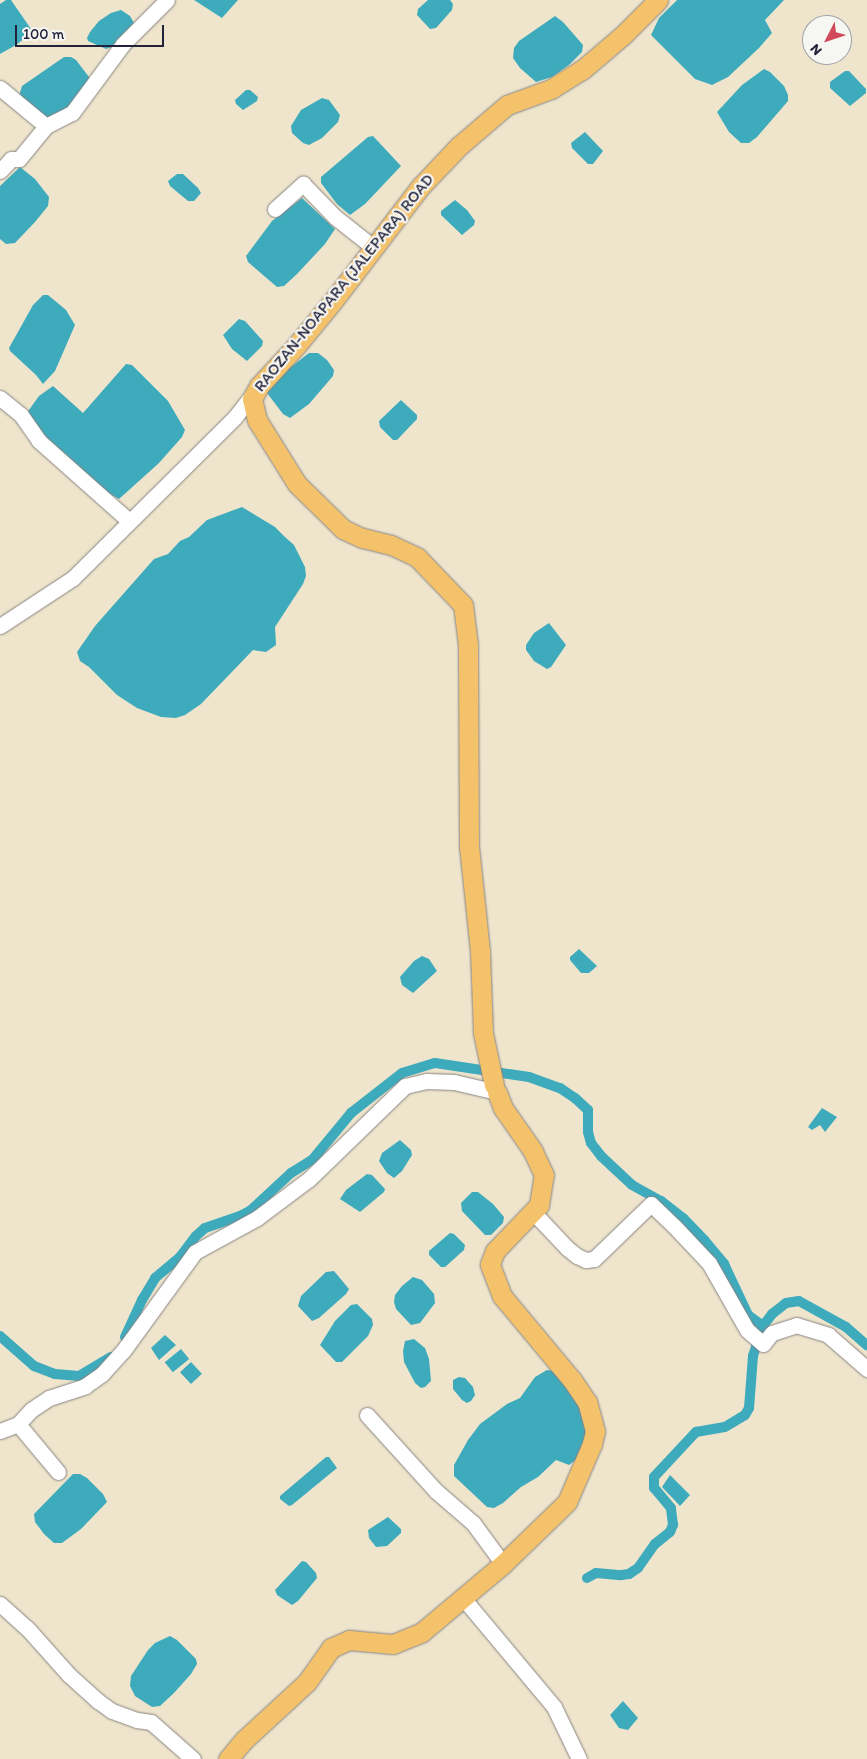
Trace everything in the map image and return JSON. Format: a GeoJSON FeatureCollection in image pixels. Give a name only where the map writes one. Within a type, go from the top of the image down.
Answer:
{"type":"FeatureCollection","features":[{"type":"Feature","properties":{"kind":"main road","name":"RAOZAN-NOAPARA (JALEPARA) ROAD"},"geometry":{"type":"LineString","coordinates":[[228,1759],[244,1740],[307,1682],[331,1648],[349,1640],[384,1644],[406,1639],[422,1632],[503,1564],[567,1502],[596,1431],[594,1419],[582,1395],[502,1296],[494,1279],[490,1264],[495,1251],[539,1205],[544,1175],[533,1151],[503,1108],[496,1089],[488,1055],[481,1012],[480,951],[468,847],[468,645],[463,605],[417,557],[391,545],[362,538],[343,529],[297,484],[257,420],[252,405],[255,391],[296,346],[426,180],[459,146],[498,111],[566,80],[622,36],[658,0]]}},
{"type":"Feature","properties":{"kind":"street"},"geometry":{"type":"LineString","coordinates":[[0,171],[11,159],[19,159],[46,126],[72,113],[123,44],[166,0]]}},
{"type":"Feature","properties":{"kind":"street"},"geometry":{"type":"LineString","coordinates":[[0,88],[46,126]]}},
{"type":"Feature","properties":{"kind":"street"},"geometry":{"type":"LineString","coordinates":[[275,209],[303,184],[335,217],[373,247]]}},
{"type":"Feature","properties":{"kind":"street"},"geometry":{"type":"LineString","coordinates":[[0,626],[73,578],[234,417],[255,391]]}},
{"type":"Feature","properties":{"kind":"street"},"geometry":{"type":"LineString","coordinates":[[0,398],[21,416],[39,441],[129,521]]}},
{"type":"Feature","properties":{"kind":"street"},"geometry":{"type":"LineString","coordinates":[[0,1431],[18,1424],[31,1410],[49,1398],[85,1386],[102,1374],[123,1351],[195,1252],[257,1218],[309,1179],[405,1086],[426,1081],[454,1082],[496,1089]]}},
{"type":"Feature","properties":{"kind":"street"},"geometry":{"type":"LineString","coordinates":[[533,1212],[567,1248],[586,1260],[594,1259],[651,1204],[708,1263],[747,1330],[763,1344],[772,1333],[796,1324],[828,1334],[867,1369]]}},
{"type":"Feature","properties":{"kind":"street"},"geometry":{"type":"LineString","coordinates":[[367,1414],[436,1491],[473,1523],[503,1564]]}},
{"type":"Feature","properties":{"kind":"street"},"geometry":{"type":"LineString","coordinates":[[18,1424],[58,1472]]}},
{"type":"Feature","properties":{"kind":"street"},"geometry":{"type":"LineString","coordinates":[[463,1598],[554,1707],[579,1759]]}},
{"type":"Feature","properties":{"kind":"street"},"geometry":{"type":"LineString","coordinates":[[0,1604],[27,1628],[69,1675],[98,1701],[112,1711],[137,1720],[151,1722],[193,1759]]}},
{"type":"Feature","properties":{"kind":"water"},"geometry":{"type":"Polygon","coordinates":[[[6,0],[11,0],[31,29],[29,35],[0,54],[0,4],[6,0]]]}},
{"type":"Feature","properties":{"kind":"water"},"geometry":{"type":"Polygon","coordinates":[[[194,0],[238,0],[222,18],[194,0]]]}},
{"type":"Feature","properties":{"kind":"water"},"geometry":{"type":"Polygon","coordinates":[[[428,0],[450,0],[453,4],[452,10],[436,28],[430,29],[417,15],[418,9],[428,0]]]}},
{"type":"Feature","properties":{"kind":"water"},"geometry":{"type":"Polygon","coordinates":[[[677,0],[784,0],[765,20],[772,33],[728,77],[712,85],[695,79],[651,35],[659,18],[677,0]]]}},
{"type":"Feature","properties":{"kind":"water"},"geometry":{"type":"Polygon","coordinates":[[[121,10],[130,16],[134,23],[112,47],[106,49],[88,41],[87,38],[90,32],[99,21],[111,13],[121,10]]]}},
{"type":"Feature","properties":{"kind":"water"},"geometry":{"type":"Polygon","coordinates":[[[555,16],[563,22],[583,45],[582,52],[569,65],[552,77],[536,82],[520,68],[513,58],[514,48],[519,41],[555,16]]]}},
{"type":"Feature","properties":{"kind":"water"},"geometry":{"type":"Polygon","coordinates":[[[64,57],[71,57],[76,60],[89,77],[89,83],[65,110],[48,120],[19,96],[22,86],[64,57]]]}},
{"type":"Feature","properties":{"kind":"water"},"geometry":{"type":"Polygon","coordinates":[[[764,69],[770,72],[784,86],[788,95],[788,101],[757,137],[749,143],[741,143],[729,132],[717,112],[742,85],[764,69]]]}},
{"type":"Feature","properties":{"kind":"water"},"geometry":{"type":"Polygon","coordinates":[[[845,71],[849,71],[866,89],[866,93],[850,106],[830,88],[830,82],[845,71]]]}},
{"type":"Feature","properties":{"kind":"water"},"geometry":{"type":"Polygon","coordinates":[[[246,90],[250,90],[258,97],[257,101],[243,110],[236,104],[235,100],[246,90]]]}},
{"type":"Feature","properties":{"kind":"water"},"geometry":{"type":"Polygon","coordinates":[[[322,98],[329,100],[340,115],[338,122],[322,138],[309,145],[303,143],[292,133],[291,126],[301,110],[322,98]]]}},
{"type":"Feature","properties":{"kind":"water"},"geometry":{"type":"Polygon","coordinates":[[[585,132],[603,151],[593,164],[588,164],[572,148],[571,143],[585,132]]]}},
{"type":"Feature","properties":{"kind":"water"},"geometry":{"type":"Polygon","coordinates":[[[373,136],[401,166],[365,204],[350,215],[337,204],[321,183],[321,177],[368,137],[373,136]]]}},
{"type":"Feature","properties":{"kind":"water"},"geometry":{"type":"Polygon","coordinates":[[[20,167],[35,179],[49,197],[48,206],[15,243],[6,244],[0,239],[0,186],[20,167]]]}},
{"type":"Feature","properties":{"kind":"water"},"geometry":{"type":"Polygon","coordinates":[[[177,174],[183,174],[198,188],[201,193],[194,201],[188,201],[170,186],[168,181],[177,174]]]}},
{"type":"Feature","properties":{"kind":"water"},"geometry":{"type":"Polygon","coordinates":[[[302,198],[335,229],[325,244],[297,274],[284,286],[277,287],[248,262],[246,256],[272,221],[302,198]]]}},
{"type":"Feature","properties":{"kind":"water"},"geometry":{"type":"Polygon","coordinates":[[[455,200],[467,210],[475,221],[474,225],[462,235],[441,215],[441,211],[455,200]]]}},
{"type":"Feature","properties":{"kind":"water"},"geometry":{"type":"Polygon","coordinates":[[[43,295],[48,295],[66,310],[75,325],[55,371],[43,384],[9,348],[33,305],[43,295]]]}},
{"type":"Feature","properties":{"kind":"water"},"geometry":{"type":"Polygon","coordinates":[[[239,319],[245,321],[263,341],[262,346],[247,361],[232,349],[223,335],[239,319]]]}},
{"type":"Feature","properties":{"kind":"water"},"geometry":{"type":"Polygon","coordinates":[[[309,353],[318,353],[327,360],[334,370],[333,376],[309,404],[290,418],[283,414],[267,393],[279,376],[309,353]]]}},
{"type":"Feature","properties":{"kind":"water"},"geometry":{"type":"Polygon","coordinates":[[[126,364],[132,365],[168,401],[185,430],[182,437],[159,463],[119,499],[105,491],[42,433],[26,414],[39,396],[53,386],[83,413],[126,364]]]}},
{"type":"Feature","properties":{"kind":"water"},"geometry":{"type":"Polygon","coordinates":[[[401,400],[417,415],[417,419],[397,440],[393,440],[380,427],[379,421],[401,400]]]}},
{"type":"Feature","properties":{"kind":"water"},"geometry":{"type":"Polygon","coordinates":[[[242,507],[275,527],[294,545],[305,567],[306,576],[303,584],[275,627],[276,645],[266,652],[253,650],[201,704],[185,715],[176,718],[161,717],[137,708],[117,695],[89,667],[80,661],[77,652],[95,626],[154,559],[168,554],[180,541],[189,537],[207,520],[242,507]]]}},
{"type":"Feature","properties":{"kind":"water"},"geometry":{"type":"Polygon","coordinates":[[[549,623],[566,645],[551,667],[547,669],[534,661],[526,650],[526,645],[534,633],[549,623]]]}},
{"type":"Feature","properties":{"kind":"water"},"geometry":{"type":"Polygon","coordinates":[[[579,949],[597,966],[589,973],[581,973],[570,960],[570,957],[579,949]]]}},
{"type":"Feature","properties":{"kind":"water"},"geometry":{"type":"Polygon","coordinates":[[[422,956],[429,959],[437,971],[413,993],[402,985],[400,977],[414,961],[422,956]]]}},
{"type":"Feature","properties":{"kind":"water"},"geometry":{"type":"Polygon","coordinates":[[[822,1108],[837,1117],[825,1132],[820,1125],[812,1130],[808,1127],[822,1108]]]}},
{"type":"Feature","properties":{"kind":"water"},"geometry":{"type":"Polygon","coordinates":[[[400,1140],[411,1150],[412,1155],[402,1171],[394,1178],[387,1173],[379,1161],[382,1153],[400,1140]]]}},
{"type":"Feature","properties":{"kind":"water"},"geometry":{"type":"Polygon","coordinates":[[[367,1174],[372,1175],[385,1189],[384,1192],[360,1212],[340,1199],[346,1190],[367,1174]]]}},
{"type":"Feature","properties":{"kind":"water"},"geometry":{"type":"Polygon","coordinates":[[[472,1192],[478,1192],[493,1204],[504,1217],[503,1223],[491,1235],[485,1235],[462,1211],[461,1203],[472,1192]]]}},
{"type":"Feature","properties":{"kind":"water"},"geometry":{"type":"Polygon","coordinates":[[[450,1233],[454,1234],[465,1245],[464,1250],[445,1267],[441,1267],[429,1255],[429,1251],[450,1233]]]}},
{"type":"Feature","properties":{"kind":"water"},"geometry":{"type":"Polygon","coordinates":[[[334,1271],[349,1289],[346,1294],[319,1318],[312,1321],[298,1306],[301,1296],[326,1272],[334,1271]]]}},
{"type":"Feature","properties":{"kind":"water"},"geometry":{"type":"Polygon","coordinates":[[[413,1277],[422,1280],[434,1294],[435,1303],[420,1323],[411,1325],[396,1309],[394,1302],[395,1295],[413,1277]]]}},
{"type":"Feature","properties":{"kind":"water"},"geometry":{"type":"Polygon","coordinates":[[[357,1304],[372,1319],[373,1325],[368,1336],[342,1362],[336,1362],[320,1345],[335,1321],[351,1305],[357,1304]]]}},
{"type":"Feature","properties":{"kind":"water"},"geometry":{"type":"Polygon","coordinates":[[[165,1335],[176,1345],[159,1360],[151,1348],[165,1335]]]}},
{"type":"Feature","properties":{"kind":"water"},"geometry":{"type":"Polygon","coordinates":[[[414,1339],[425,1348],[429,1359],[431,1381],[421,1388],[415,1383],[404,1362],[403,1351],[405,1341],[414,1339]]]}},
{"type":"Feature","properties":{"kind":"water"},"geometry":{"type":"Polygon","coordinates":[[[181,1349],[189,1359],[173,1372],[165,1362],[181,1349]]]}},
{"type":"Feature","properties":{"kind":"water"},"geometry":{"type":"Polygon","coordinates":[[[191,1362],[202,1374],[191,1384],[180,1372],[191,1362]]]}},
{"type":"Feature","properties":{"kind":"water"},"geometry":{"type":"Polygon","coordinates":[[[547,1370],[554,1371],[580,1400],[588,1429],[577,1459],[569,1465],[556,1460],[538,1477],[521,1487],[503,1503],[494,1508],[487,1507],[454,1476],[454,1465],[468,1440],[480,1424],[507,1404],[520,1398],[535,1377],[547,1370]]]}},
{"type":"Feature","properties":{"kind":"water"},"geometry":{"type":"Polygon","coordinates":[[[459,1377],[465,1378],[473,1387],[475,1395],[467,1403],[453,1389],[453,1380],[459,1377]]]}},
{"type":"Feature","properties":{"kind":"water"},"geometry":{"type":"Polygon","coordinates":[[[326,1457],[329,1457],[337,1468],[292,1505],[289,1506],[280,1499],[280,1496],[326,1457]]]}},
{"type":"Feature","properties":{"kind":"water"},"geometry":{"type":"Polygon","coordinates":[[[73,1474],[80,1474],[87,1478],[103,1494],[107,1502],[81,1529],[62,1543],[54,1543],[35,1522],[34,1514],[73,1474]]]}},
{"type":"Feature","properties":{"kind":"water"},"geometry":{"type":"Polygon","coordinates":[[[670,1475],[690,1495],[680,1506],[662,1487],[670,1475]]]}},
{"type":"Feature","properties":{"kind":"water"},"geometry":{"type":"Polygon","coordinates":[[[388,1517],[401,1529],[401,1533],[387,1546],[376,1547],[369,1538],[368,1530],[388,1517]]]}},
{"type":"Feature","properties":{"kind":"water"},"geometry":{"type":"Polygon","coordinates":[[[302,1561],[306,1562],[316,1573],[317,1578],[298,1601],[292,1605],[277,1595],[275,1590],[302,1561]]]}},
{"type":"Feature","properties":{"kind":"water"},"geometry":{"type":"Polygon","coordinates":[[[170,1636],[177,1640],[196,1659],[197,1664],[191,1674],[174,1693],[160,1706],[152,1707],[135,1696],[130,1686],[131,1676],[148,1650],[155,1643],[170,1636]]]}},
{"type":"Feature","properties":{"kind":"water"},"geometry":{"type":"Polygon","coordinates":[[[623,1701],[638,1718],[628,1730],[619,1728],[610,1715],[623,1701]]]}},
{"type":"Feature","properties":{"kind":"waterway"},"geometry":{"type":"LineString","coordinates":[[125,1337],[142,1300],[155,1278],[180,1257],[196,1236],[205,1228],[250,1211],[291,1173],[313,1159],[351,1113],[402,1073],[435,1063],[529,1077],[560,1088],[575,1098],[588,1110],[588,1132],[591,1143],[601,1156],[632,1185],[661,1201],[683,1218],[705,1241],[724,1264],[748,1315],[763,1326]]}},
{"type":"Feature","properties":{"kind":"waterway"},"geometry":{"type":"LineString","coordinates":[[587,1578],[596,1573],[629,1574],[638,1568],[655,1544],[670,1532],[673,1525],[671,1508],[654,1488],[654,1477],[696,1432],[725,1427],[745,1415],[749,1408],[753,1356],[763,1326],[772,1314],[786,1303],[799,1301],[846,1327],[867,1345]]}},
{"type":"Feature","properties":{"kind":"waterway"},"geometry":{"type":"LineString","coordinates":[[0,1336],[34,1366],[55,1374],[79,1376],[111,1357]]}}]}
